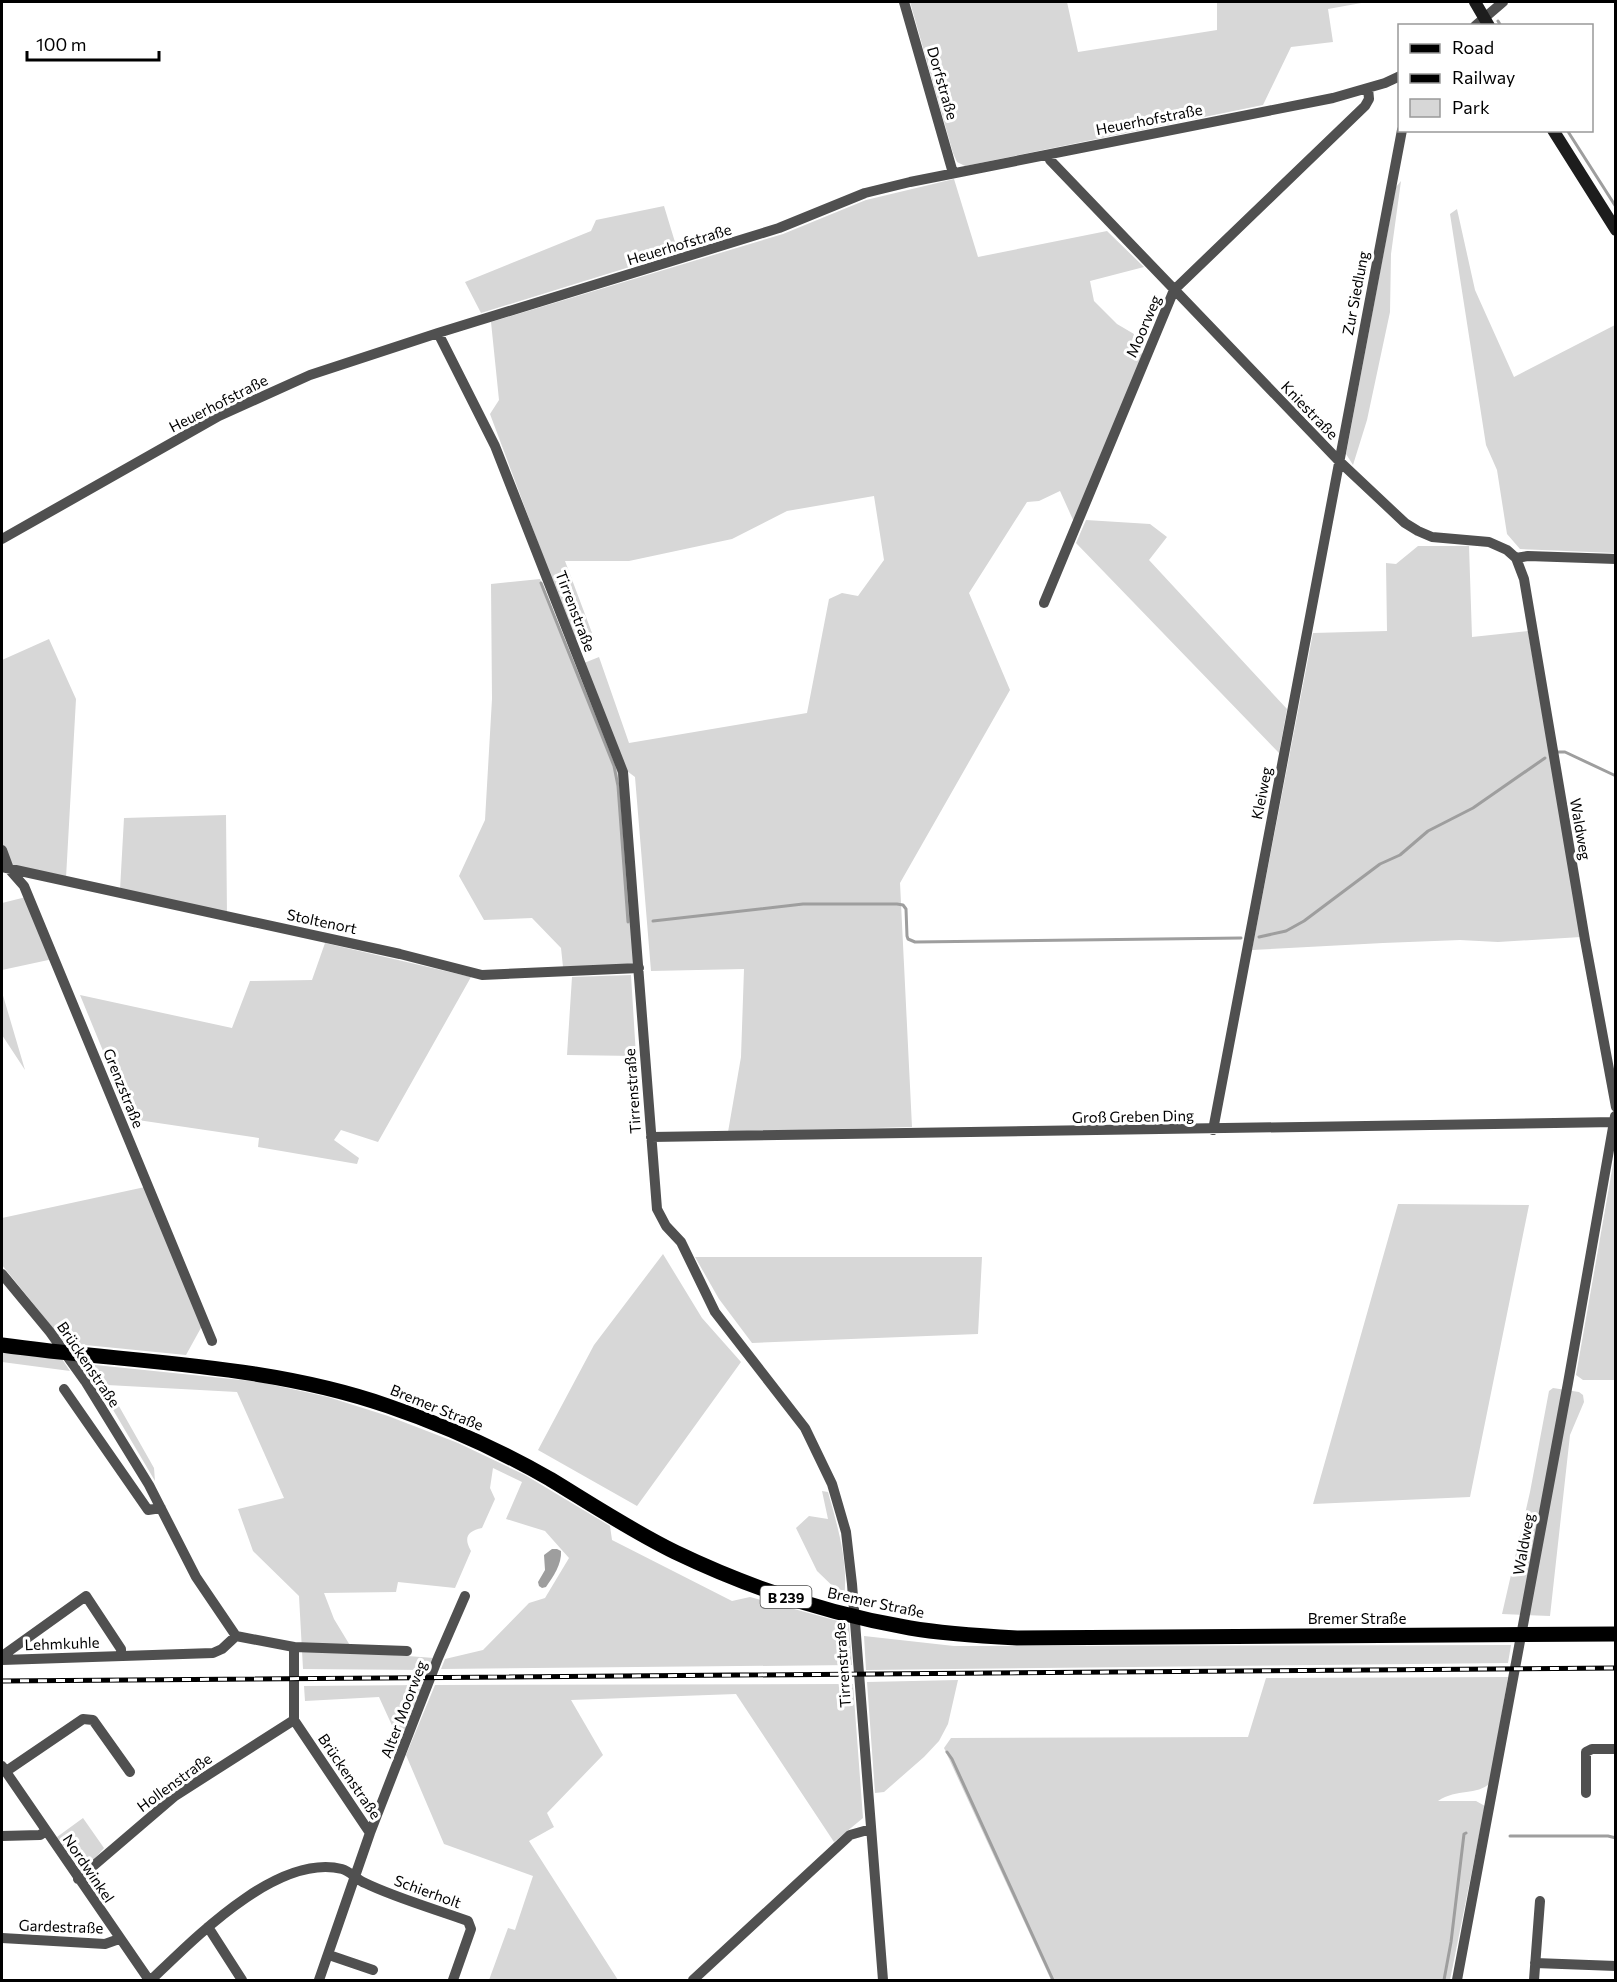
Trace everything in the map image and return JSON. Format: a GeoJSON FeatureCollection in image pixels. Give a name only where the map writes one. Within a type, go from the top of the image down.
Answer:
{"type":"FeatureCollection","features":[{"type":"Feature","properties":{"kind":"main road","name":"Bremer Straße"},"geometry":{"type":"LineString","coordinates":[[2,1345],[262,1375],[329,1389],[388,1406],[504,1454],[674,1551],[747,1584],[817,1608],[912,1629],[1017,1638],[1616,1634]]}},
{"type":"Feature","properties":{"kind":"street","name":"Dorfstraße"},"geometry":{"type":"LineString","coordinates":[[904,2],[953,173]]}},
{"type":"Feature","properties":{"kind":"street"},"geometry":{"type":"LineString","coordinates":[[1475,2],[1483,23],[1503,2]]}},
{"type":"Feature","properties":{"kind":"street","name":"Heuerhofstraße"},"geometry":{"type":"LineString","coordinates":[[2,539],[219,416],[310,375],[778,228],[865,194],[953,173],[1333,98],[1398,77]]}},
{"type":"Feature","properties":{"kind":"street","name":"Moorweg"},"geometry":{"type":"LineString","coordinates":[[1044,603],[1174,290],[1365,106],[1369,99],[1368,88]]}},
{"type":"Feature","properties":{"kind":"street","name":"Zur Siedlung"},"geometry":{"type":"LineString","coordinates":[[1339,461],[1402,132]]}},
{"type":"Feature","properties":{"kind":"street"},"geometry":{"type":"LineString","coordinates":[[1553,132],[1616,230]]}},
{"type":"Feature","properties":{"kind":"street","name":"Kniestraße"},"geometry":{"type":"LineString","coordinates":[[1049,155],[1050,160],[1339,461],[1405,523],[1418,531],[1446,539],[1489,542],[1507,550],[1516,558]]}},
{"type":"Feature","properties":{"kind":"street","name":"Tirrenstraße"},"geometry":{"type":"LineString","coordinates":[[438,333],[495,446],[623,772],[657,1209],[666,1226],[681,1242],[715,1312],[805,1428],[832,1484],[846,1532],[883,1980]]}},
{"type":"Feature","properties":{"kind":"street","name":"Kleiweg"},"geometry":{"type":"LineString","coordinates":[[1213,1130],[1339,461]]}},
{"type":"Feature","properties":{"kind":"street"},"geometry":{"type":"LineString","coordinates":[[1516,558],[1528,556],[1616,559]]}},
{"type":"Feature","properties":{"kind":"street","name":"Waldweg"},"geometry":{"type":"LineString","coordinates":[[1516,558],[1524,579],[1616,1107]]}},
{"type":"Feature","properties":{"kind":"street","name":"Grenzstraße"},"geometry":{"type":"LineString","coordinates":[[2,850],[5,868],[24,886],[212,1341]]}},
{"type":"Feature","properties":{"kind":"street","name":"Stoltenort"},"geometry":{"type":"LineString","coordinates":[[5,868],[400,954],[482,975],[639,968]]}},
{"type":"Feature","properties":{"kind":"street","name":"Waldweg"},"geometry":{"type":"LineString","coordinates":[[1457,1980],[1615,1119]]}},
{"type":"Feature","properties":{"kind":"street","name":"Groß Greben Ding"},"geometry":{"type":"LineString","coordinates":[[651,1137],[1213,1130],[1615,1119]]}},
{"type":"Feature","properties":{"kind":"street","name":"Brückenstraße"},"geometry":{"type":"LineString","coordinates":[[2,1274],[40,1319],[86,1381],[161,1508],[196,1577],[236,1635]]}},
{"type":"Feature","properties":{"kind":"street"},"geometry":{"type":"LineString","coordinates":[[64,1389],[148,1510],[161,1508]]}},
{"type":"Feature","properties":{"kind":"street","name":"Lehmkuhle"},"geometry":{"type":"LineString","coordinates":[[121,1656],[121,1649],[86,1596],[5,1654],[3,1660],[213,1653],[222,1649],[236,1635]]}},
{"type":"Feature","properties":{"kind":"street","name":"Alter Moorweg"},"geometry":{"type":"LineString","coordinates":[[370,1833],[438,1658],[465,1596]]}},
{"type":"Feature","properties":{"kind":"street"},"geometry":{"type":"LineString","coordinates":[[236,1635],[294,1651],[407,1651]]}},
{"type":"Feature","properties":{"kind":"street"},"geometry":{"type":"LineString","coordinates":[[294,1651],[294,1720]]}},
{"type":"Feature","properties":{"kind":"street","name":"Nordwinkel"},"geometry":{"type":"LineString","coordinates":[[130,1772],[93,1720],[82,1719],[3,1769],[119,1940],[150,1980]]}},
{"type":"Feature","properties":{"kind":"street","name":"Brückenstraße"},"geometry":{"type":"LineString","coordinates":[[294,1720],[370,1833],[319,1980]]}},
{"type":"Feature","properties":{"kind":"street","name":"Hollenstraße"},"geometry":{"type":"LineString","coordinates":[[78,1879],[175,1796],[294,1720]]}},
{"type":"Feature","properties":{"kind":"street"},"geometry":{"type":"LineString","coordinates":[[1586,1793],[1586,1752],[1592,1749],[1616,1749]]}},
{"type":"Feature","properties":{"kind":"street"},"geometry":{"type":"LineString","coordinates":[[693,1980],[850,1835],[871,1828]]}},
{"type":"Feature","properties":{"kind":"street"},"geometry":{"type":"LineString","coordinates":[[2,1836],[40,1835],[46,1831]]}},
{"type":"Feature","properties":{"kind":"street","name":"Schierholt"},"geometry":{"type":"LineString","coordinates":[[150,1980],[208,1927],[271,1882],[301,1869],[321,1867],[344,1869],[364,1883],[468,1921],[471,1929],[453,1980]]}},
{"type":"Feature","properties":{"kind":"street"},"geometry":{"type":"LineString","coordinates":[[1534,1980],[1540,1901]]}},
{"type":"Feature","properties":{"kind":"street"},"geometry":{"type":"LineString","coordinates":[[208,1927],[242,1980]]}},
{"type":"Feature","properties":{"kind":"street","name":"Gardestraße"},"geometry":{"type":"LineString","coordinates":[[2,1938],[105,1944],[119,1940]]}},
{"type":"Feature","properties":{"kind":"street"},"geometry":{"type":"LineString","coordinates":[[329,1955],[373,1970]]}},
{"type":"Feature","properties":{"kind":"street"},"geometry":{"type":"LineString","coordinates":[[1534,1964],[1616,1966]]}},
{"type":"Feature","properties":{"kind":"green space"},"geometry":{"type":"Polygon","coordinates":[[[910,2],[1067,2],[1078,52],[1217,30],[1217,2],[1367,2],[1328,9],[1333,42],[1291,47],[1263,105],[965,166],[957,162],[910,2]]]}},
{"type":"Feature","properties":{"kind":"green space"},"geometry":{"type":"Polygon","coordinates":[[[954,179],[978,257],[1107,231],[1144,267],[1090,281],[1094,301],[1117,324],[1134,334],[1130,348],[1145,355],[1074,522],[1060,491],[1039,501],[1027,502],[969,593],[1010,690],[900,883],[912,1127],[728,1132],[741,1057],[744,969],[651,971],[635,777],[627,771],[584,663],[599,657],[629,743],[807,713],[829,599],[842,593],[858,596],[884,560],[874,496],[787,511],[732,539],[629,561],[565,561],[592,633],[574,639],[490,414],[499,400],[491,322],[783,234],[866,200],[954,179]]]}},
{"type":"Feature","properties":{"kind":"green space"},"geometry":{"type":"Polygon","coordinates":[[[1401,181],[1391,254],[1390,312],[1367,420],[1353,465],[1346,454],[1396,187],[1401,181]]]}},
{"type":"Feature","properties":{"kind":"green space"},"geometry":{"type":"Polygon","coordinates":[[[664,206],[678,252],[481,313],[465,282],[591,231],[596,220],[664,206]]]}},
{"type":"Feature","properties":{"kind":"green space"},"geometry":{"type":"Polygon","coordinates":[[[1457,209],[1475,290],[1514,377],[1615,325],[1615,553],[1520,549],[1507,534],[1497,470],[1486,445],[1450,214],[1457,209]]]}},
{"type":"Feature","properties":{"kind":"green space"},"geometry":{"type":"Polygon","coordinates":[[[1086,520],[1150,524],[1167,537],[1149,560],[1287,709],[1279,753],[1076,543],[1086,520]]]}},
{"type":"Feature","properties":{"kind":"green space"},"geometry":{"type":"Polygon","coordinates":[[[1418,546],[1469,546],[1472,637],[1528,631],[1581,937],[1498,942],[1460,940],[1383,943],[1252,950],[1313,633],[1387,631],[1386,563],[1396,564],[1418,546]]]}},
{"type":"Feature","properties":{"kind":"green space"},"geometry":{"type":"Polygon","coordinates":[[[540,579],[619,772],[636,964],[563,967],[561,948],[532,918],[484,920],[459,876],[485,820],[492,699],[491,584],[540,579]]]}},
{"type":"Feature","properties":{"kind":"green space"},"geometry":{"type":"Polygon","coordinates":[[[49,639],[76,699],[66,878],[11,866],[2,843],[2,660],[49,639]]]}},
{"type":"Feature","properties":{"kind":"green space"},"geometry":{"type":"Polygon","coordinates":[[[226,815],[227,915],[120,890],[124,818],[226,815]]]}},
{"type":"Feature","properties":{"kind":"green space"},"geometry":{"type":"Polygon","coordinates":[[[26,897],[53,959],[2,970],[2,903],[26,897]]]}},
{"type":"Feature","properties":{"kind":"green space"},"geometry":{"type":"Polygon","coordinates":[[[325,943],[471,977],[378,1142],[341,1130],[334,1140],[359,1158],[357,1164],[258,1147],[259,1138],[131,1119],[80,995],[232,1028],[250,981],[312,980],[325,943]]]}},
{"type":"Feature","properties":{"kind":"green space"},"geometry":{"type":"Polygon","coordinates":[[[631,975],[636,1056],[567,1055],[572,977],[631,975]]]}},
{"type":"Feature","properties":{"kind":"green space"},"geometry":{"type":"Polygon","coordinates":[[[2,992],[25,1070],[2,1035],[2,992]]]}},
{"type":"Feature","properties":{"kind":"green space"},"geometry":{"type":"Polygon","coordinates":[[[1615,1153],[1615,1380],[1583,1380],[1576,1375],[1615,1153]]]}},
{"type":"Feature","properties":{"kind":"green space"},"geometry":{"type":"Polygon","coordinates":[[[145,1187],[202,1326],[186,1355],[65,1343],[2,1265],[2,1218],[145,1187]]]}},
{"type":"Feature","properties":{"kind":"green space"},"geometry":{"type":"Polygon","coordinates":[[[1398,1204],[1529,1205],[1470,1497],[1313,1504],[1398,1204]]]}},
{"type":"Feature","properties":{"kind":"green space"},"geometry":{"type":"Polygon","coordinates":[[[663,1254],[702,1318],[741,1362],[637,1506],[538,1450],[594,1345],[663,1254]]]}},
{"type":"Feature","properties":{"kind":"green space"},"geometry":{"type":"Polygon","coordinates":[[[695,1257],[982,1257],[978,1334],[752,1343],[719,1299],[695,1257]]]}},
{"type":"Feature","properties":{"kind":"green space"},"geometry":{"type":"Polygon","coordinates":[[[2,1351],[62,1359],[70,1371],[2,1362],[2,1351]]]}},
{"type":"Feature","properties":{"kind":"green space"},"geometry":{"type":"Polygon","coordinates":[[[86,1364],[260,1382],[328,1397],[388,1416],[458,1443],[525,1475],[610,1526],[612,1540],[732,1601],[750,1597],[849,1624],[852,1665],[441,1669],[445,1659],[483,1650],[529,1603],[545,1598],[569,1558],[545,1531],[506,1519],[522,1482],[493,1468],[490,1488],[495,1499],[482,1528],[468,1535],[467,1542],[471,1551],[455,1588],[398,1582],[396,1592],[324,1593],[334,1619],[354,1652],[434,1658],[429,1670],[303,1669],[299,1596],[253,1551],[238,1509],[284,1498],[237,1392],[107,1385],[154,1468],[155,1481],[86,1364]]]}},
{"type":"Feature","properties":{"kind":"green space"},"geometry":{"type":"Polygon","coordinates":[[[1553,1388],[1579,1392],[1583,1395],[1584,1402],[1570,1435],[1550,1616],[1502,1614],[1530,1492],[1549,1391],[1553,1388]]]}},
{"type":"Feature","properties":{"kind":"green space"},"geometry":{"type":"Polygon","coordinates":[[[822,1491],[828,1492],[841,1544],[845,1571],[844,1597],[817,1571],[796,1528],[809,1516],[828,1519],[822,1491]]]}},
{"type":"Feature","properties":{"kind":"green space"},"geometry":{"type":"Polygon","coordinates":[[[864,1636],[954,1646],[1511,1645],[1508,1663],[866,1670],[864,1636]]]}},
{"type":"Feature","properties":{"kind":"green space"},"geometry":{"type":"Polygon","coordinates":[[[1508,1677],[1490,1783],[1485,1787],[1445,1797],[1438,1801],[1476,1801],[1485,1806],[1450,1980],[1051,1980],[944,1748],[951,1738],[1248,1737],[1266,1678],[1508,1677]]]}},
{"type":"Feature","properties":{"kind":"green space"},"geometry":{"type":"Polygon","coordinates":[[[958,1680],[948,1724],[939,1741],[884,1792],[875,1793],[867,1682],[958,1680]]]}},
{"type":"Feature","properties":{"kind":"green space"},"geometry":{"type":"Polygon","coordinates":[[[853,1684],[863,1818],[834,1842],[736,1694],[571,1700],[603,1755],[547,1813],[554,1827],[529,1841],[618,1980],[489,1980],[508,1928],[515,1930],[533,1876],[444,1844],[406,1755],[435,1685],[853,1684]]]}},
{"type":"Feature","properties":{"kind":"green space"},"geometry":{"type":"Polygon","coordinates":[[[423,1685],[400,1743],[379,1697],[305,1701],[304,1686],[423,1685]]]}},
{"type":"Feature","properties":{"kind":"green space"},"geometry":{"type":"Polygon","coordinates":[[[83,1818],[104,1848],[92,1861],[81,1865],[77,1864],[57,1837],[83,1818]]]}},
{"type":"Feature","properties":{"kind":"shaded area"},"geometry":{"type":"Polygon","coordinates":[[[552,1549],[561,1551],[560,1561],[546,1587],[542,1588],[538,1582],[545,1570],[544,1555],[552,1549]]]}},
{"type":"Feature","properties":{"kind":"waterway"},"geometry":{"type":"LineString","coordinates":[[1568,132],[1616,207]]}},
{"type":"Feature","properties":{"kind":"waterway"},"geometry":{"type":"LineString","coordinates":[[541,583],[614,766],[618,786],[628,922]]}},
{"type":"Feature","properties":{"kind":"waterway"},"geometry":{"type":"LineString","coordinates":[[1558,752],[1565,752],[1616,776]]}},
{"type":"Feature","properties":{"kind":"waterway"},"geometry":{"type":"LineString","coordinates":[[1259,937],[1286,931],[1304,921],[1380,864],[1400,855],[1428,831],[1473,808],[1545,758]]}},
{"type":"Feature","properties":{"kind":"waterway"},"geometry":{"type":"LineString","coordinates":[[653,921],[803,904],[897,904],[903,905],[906,909],[907,936],[915,942],[1241,938]]}},
{"type":"Feature","properties":{"kind":"waterway"},"geometry":{"type":"LineString","coordinates":[[947,1752],[1053,1980]]}},
{"type":"Feature","properties":{"kind":"waterway"},"geometry":{"type":"LineString","coordinates":[[1444,1980],[1464,1834],[1466,1833]]}},
{"type":"Feature","properties":{"kind":"waterway"},"geometry":{"type":"LineString","coordinates":[[1510,1836],[1608,1836],[1616,1838]]}},
{"type":"Feature","properties":{"kind":"railway"},"geometry":{"type":"LineString","coordinates":[[2,1681],[1616,1668]]}}]}
